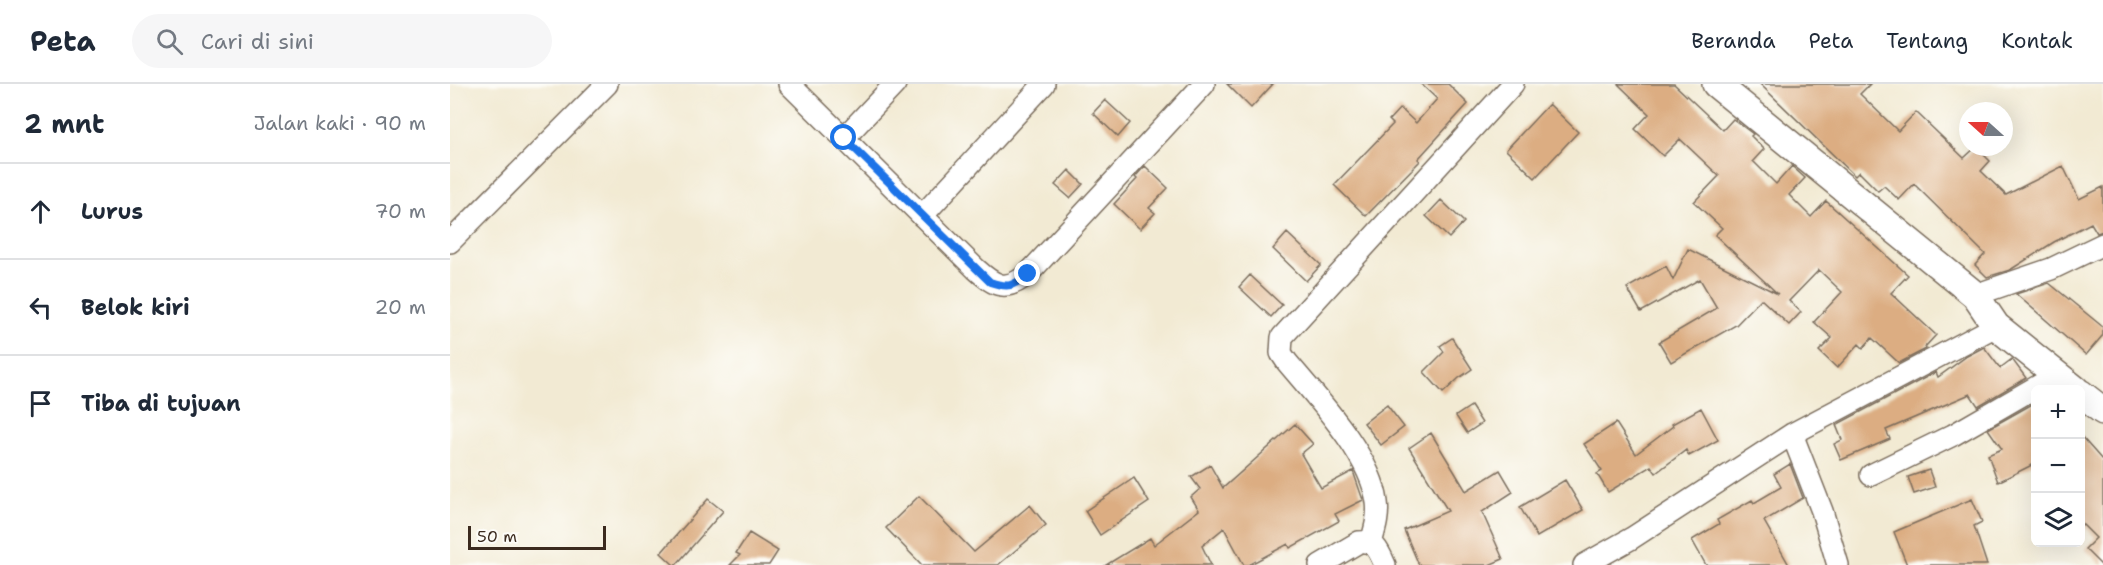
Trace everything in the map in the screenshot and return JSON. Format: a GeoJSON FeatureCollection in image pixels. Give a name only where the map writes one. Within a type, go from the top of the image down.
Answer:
{"type":"FeatureCollection","features":[{"type":"Feature","properties":{"kind":"main road"},"geometry":{"type":"LineString","coordinates":[[1716,84],[1975,295],[1996,326],[2066,382]]}},
{"type":"Feature","properties":{"kind":"main road"},"geometry":{"type":"LineString","coordinates":[[2085,397],[2103,411]]}},
{"type":"Feature","properties":{"kind":"street"},"geometry":{"type":"LineString","coordinates":[[450,242],[607,84]]}},
{"type":"Feature","properties":{"kind":"street"},"geometry":{"type":"LineString","coordinates":[[790,84],[990,282],[1004,287],[1017,284],[1028,274],[1204,84]]}},
{"type":"Feature","properties":{"kind":"street"},"geometry":{"type":"LineString","coordinates":[[844,138],[895,84]]}},
{"type":"Feature","properties":{"kind":"street"},"geometry":{"type":"LineString","coordinates":[[922,216],[1044,84]]}},
{"type":"Feature","properties":{"kind":"street"},"geometry":{"type":"LineString","coordinates":[[1371,543],[1377,521],[1377,501],[1368,470],[1339,426],[1281,353],[1282,337],[1513,84]]}},
{"type":"Feature","properties":{"kind":"street"},"geometry":{"type":"LineString","coordinates":[[1975,295],[2052,269],[2103,244]]}},
{"type":"Feature","properties":{"kind":"street"},"geometry":{"type":"LineString","coordinates":[[1584,565],[1632,538],[1792,434],[1996,326]]}},
{"type":"Feature","properties":{"kind":"street"},"geometry":{"type":"LineString","coordinates":[[1871,475],[2066,382]]}},
{"type":"Feature","properties":{"kind":"street"},"geometry":{"type":"LineString","coordinates":[[1792,434],[1822,511],[1838,565]]}},
{"type":"Feature","properties":{"kind":"street"},"geometry":{"type":"LineString","coordinates":[[1320,565],[1359,542],[1371,543],[1379,550],[1385,565]]}},
{"type":"Feature","properties":{"kind":"building"},"geometry":{"type":"Polygon","coordinates":[[[1227,84],[1273,84],[1251,108],[1227,84]]]}},
{"type":"Feature","properties":{"kind":"building"},"geometry":{"type":"Polygon","coordinates":[[[1421,84],[1448,84],[1468,104],[1418,159],[1420,161],[1366,216],[1334,185],[1393,124],[1389,120],[1400,108],[1416,123],[1437,99],[1421,84]]]}},
{"type":"Feature","properties":{"kind":"building"},"geometry":{"type":"Polygon","coordinates":[[[1618,84],[1674,84],[1723,130],[1733,119],[1753,134],[1751,136],[1764,149],[1753,161],[1776,184],[1792,166],[1805,178],[1789,195],[1811,217],[1826,201],[1908,275],[1891,293],[1936,335],[1925,347],[1926,349],[1899,363],[1872,338],[1863,348],[1859,344],[1837,368],[1819,351],[1832,338],[1814,322],[1842,292],[1819,270],[1789,301],[1801,312],[1789,325],[1761,299],[1736,325],[1671,362],[1659,342],[1717,308],[1700,279],[1641,312],[1627,288],[1666,266],[1673,280],[1688,249],[1778,294],[1715,235],[1722,228],[1694,202],[1719,176],[1680,139],[1663,156],[1635,129],[1649,114],[1618,84]]]}},
{"type":"Feature","properties":{"kind":"building"},"geometry":{"type":"Polygon","coordinates":[[[1760,84],[1870,84],[1860,94],[1898,131],[1916,112],[1959,153],[1959,156],[1964,158],[1985,156],[1990,161],[1981,171],[2006,195],[2063,166],[2079,199],[2103,187],[2103,231],[2097,233],[2091,223],[2054,242],[2010,270],[1987,277],[1975,265],[1985,254],[1914,184],[1899,200],[1884,186],[1878,191],[1859,172],[1855,176],[1760,84]]]}},
{"type":"Feature","properties":{"kind":"building"},"geometry":{"type":"Polygon","coordinates":[[[1105,100],[1130,123],[1118,137],[1093,113],[1105,100]]]}},
{"type":"Feature","properties":{"kind":"building"},"geometry":{"type":"Polygon","coordinates":[[[1549,104],[1578,132],[1535,178],[1506,150],[1549,104]]]}},
{"type":"Feature","properties":{"kind":"building"},"geometry":{"type":"Polygon","coordinates":[[[1145,166],[1168,188],[1149,208],[1155,213],[1140,229],[1114,204],[1137,179],[1135,177],[1145,166]]]}},
{"type":"Feature","properties":{"kind":"building"},"geometry":{"type":"Polygon","coordinates":[[[1069,170],[1083,184],[1070,198],[1055,185],[1069,170]]]}},
{"type":"Feature","properties":{"kind":"building"},"geometry":{"type":"Polygon","coordinates":[[[1441,200],[1464,222],[1449,238],[1426,216],[1441,200]]]}},
{"type":"Feature","properties":{"kind":"building"},"geometry":{"type":"Polygon","coordinates":[[[1287,233],[1321,265],[1306,281],[1273,249],[1287,233]]]}},
{"type":"Feature","properties":{"kind":"building"},"geometry":{"type":"Polygon","coordinates":[[[1250,275],[1282,305],[1271,317],[1239,287],[1250,275]]]}},
{"type":"Feature","properties":{"kind":"building"},"geometry":{"type":"Polygon","coordinates":[[[2049,283],[2103,327],[2103,335],[2086,355],[2016,294],[2049,283]]]}},
{"type":"Feature","properties":{"kind":"building"},"geometry":{"type":"Polygon","coordinates":[[[1452,338],[1472,369],[1443,393],[1424,372],[1444,352],[1440,346],[1452,338]]]}},
{"type":"Feature","properties":{"kind":"building"},"geometry":{"type":"Polygon","coordinates":[[[1984,347],[2000,368],[2012,359],[2026,378],[1978,406],[1970,394],[1886,430],[1890,439],[1841,460],[1834,444],[1842,440],[1836,425],[1936,372],[1938,377],[1984,347]]]}},
{"type":"Feature","properties":{"kind":"building"},"geometry":{"type":"Polygon","coordinates":[[[1387,405],[1404,427],[1381,445],[1364,423],[1387,405]]]}},
{"type":"Feature","properties":{"kind":"building"},"geometry":{"type":"Polygon","coordinates":[[[2031,405],[2031,466],[1998,482],[1988,455],[2002,449],[1988,429],[2031,405]]]}},
{"type":"Feature","properties":{"kind":"building"},"geometry":{"type":"Polygon","coordinates":[[[1471,406],[1482,423],[1467,433],[1456,416],[1471,406]]]}},
{"type":"Feature","properties":{"kind":"building"},"geometry":{"type":"Polygon","coordinates":[[[1701,408],[1718,440],[1689,456],[1686,450],[1656,473],[1651,466],[1608,492],[1597,474],[1602,471],[1584,444],[1616,423],[1636,454],[1673,426],[1672,424],[1701,408]]]}},
{"type":"Feature","properties":{"kind":"building"},"geometry":{"type":"Polygon","coordinates":[[[1295,424],[1313,444],[1301,454],[1321,488],[1353,471],[1363,500],[1335,514],[1339,521],[1290,548],[1288,544],[1249,565],[1244,565],[1224,528],[1202,546],[1211,565],[1106,565],[1150,538],[1154,545],[1199,510],[1191,497],[1200,489],[1191,477],[1210,465],[1223,488],[1295,424]]]}},
{"type":"Feature","properties":{"kind":"building"},"geometry":{"type":"Polygon","coordinates":[[[1431,433],[1466,491],[1500,470],[1513,492],[1482,512],[1503,559],[1489,565],[1419,565],[1404,530],[1448,511],[1409,448],[1431,433]]]}},
{"type":"Feature","properties":{"kind":"building"},"geometry":{"type":"Polygon","coordinates":[[[2085,441],[2103,461],[2103,565],[2085,549],[2096,538],[2085,527],[2085,441]]]}},
{"type":"Feature","properties":{"kind":"building"},"geometry":{"type":"Polygon","coordinates":[[[1790,464],[1803,498],[1764,521],[1789,565],[1706,565],[1692,540],[1719,524],[1717,520],[1752,500],[1754,503],[1781,487],[1774,474],[1790,464]]]}},
{"type":"Feature","properties":{"kind":"building"},"geometry":{"type":"Polygon","coordinates":[[[1929,470],[1935,487],[1914,494],[1908,477],[1929,470]]]}},
{"type":"Feature","properties":{"kind":"building"},"geometry":{"type":"Polygon","coordinates":[[[1134,478],[1149,502],[1100,535],[1085,511],[1134,478]]]}},
{"type":"Feature","properties":{"kind":"building"},"geometry":{"type":"Polygon","coordinates":[[[1565,480],[1583,510],[1537,537],[1520,507],[1565,480]]]}},
{"type":"Feature","properties":{"kind":"building"},"geometry":{"type":"Polygon","coordinates":[[[919,496],[974,552],[1030,505],[1046,525],[998,565],[922,565],[886,528],[919,496]]]}},
{"type":"Feature","properties":{"kind":"building"},"geometry":{"type":"Polygon","coordinates":[[[708,499],[723,511],[674,565],[661,553],[708,499]]]}},
{"type":"Feature","properties":{"kind":"building"},"geometry":{"type":"Polygon","coordinates":[[[1972,499],[1982,522],[1974,526],[1987,565],[1907,565],[1894,532],[1972,499]]]}},
{"type":"Feature","properties":{"kind":"building"},"geometry":{"type":"Polygon","coordinates":[[[749,533],[778,551],[769,565],[730,565],[740,555],[736,553],[749,533]]]}},
{"type":"Feature","properties":{"kind":"route"},"geometry":{"type":"LineString","coordinates":[[844,138],[990,282],[1004,287],[1017,284],[1028,274]]}}]}
